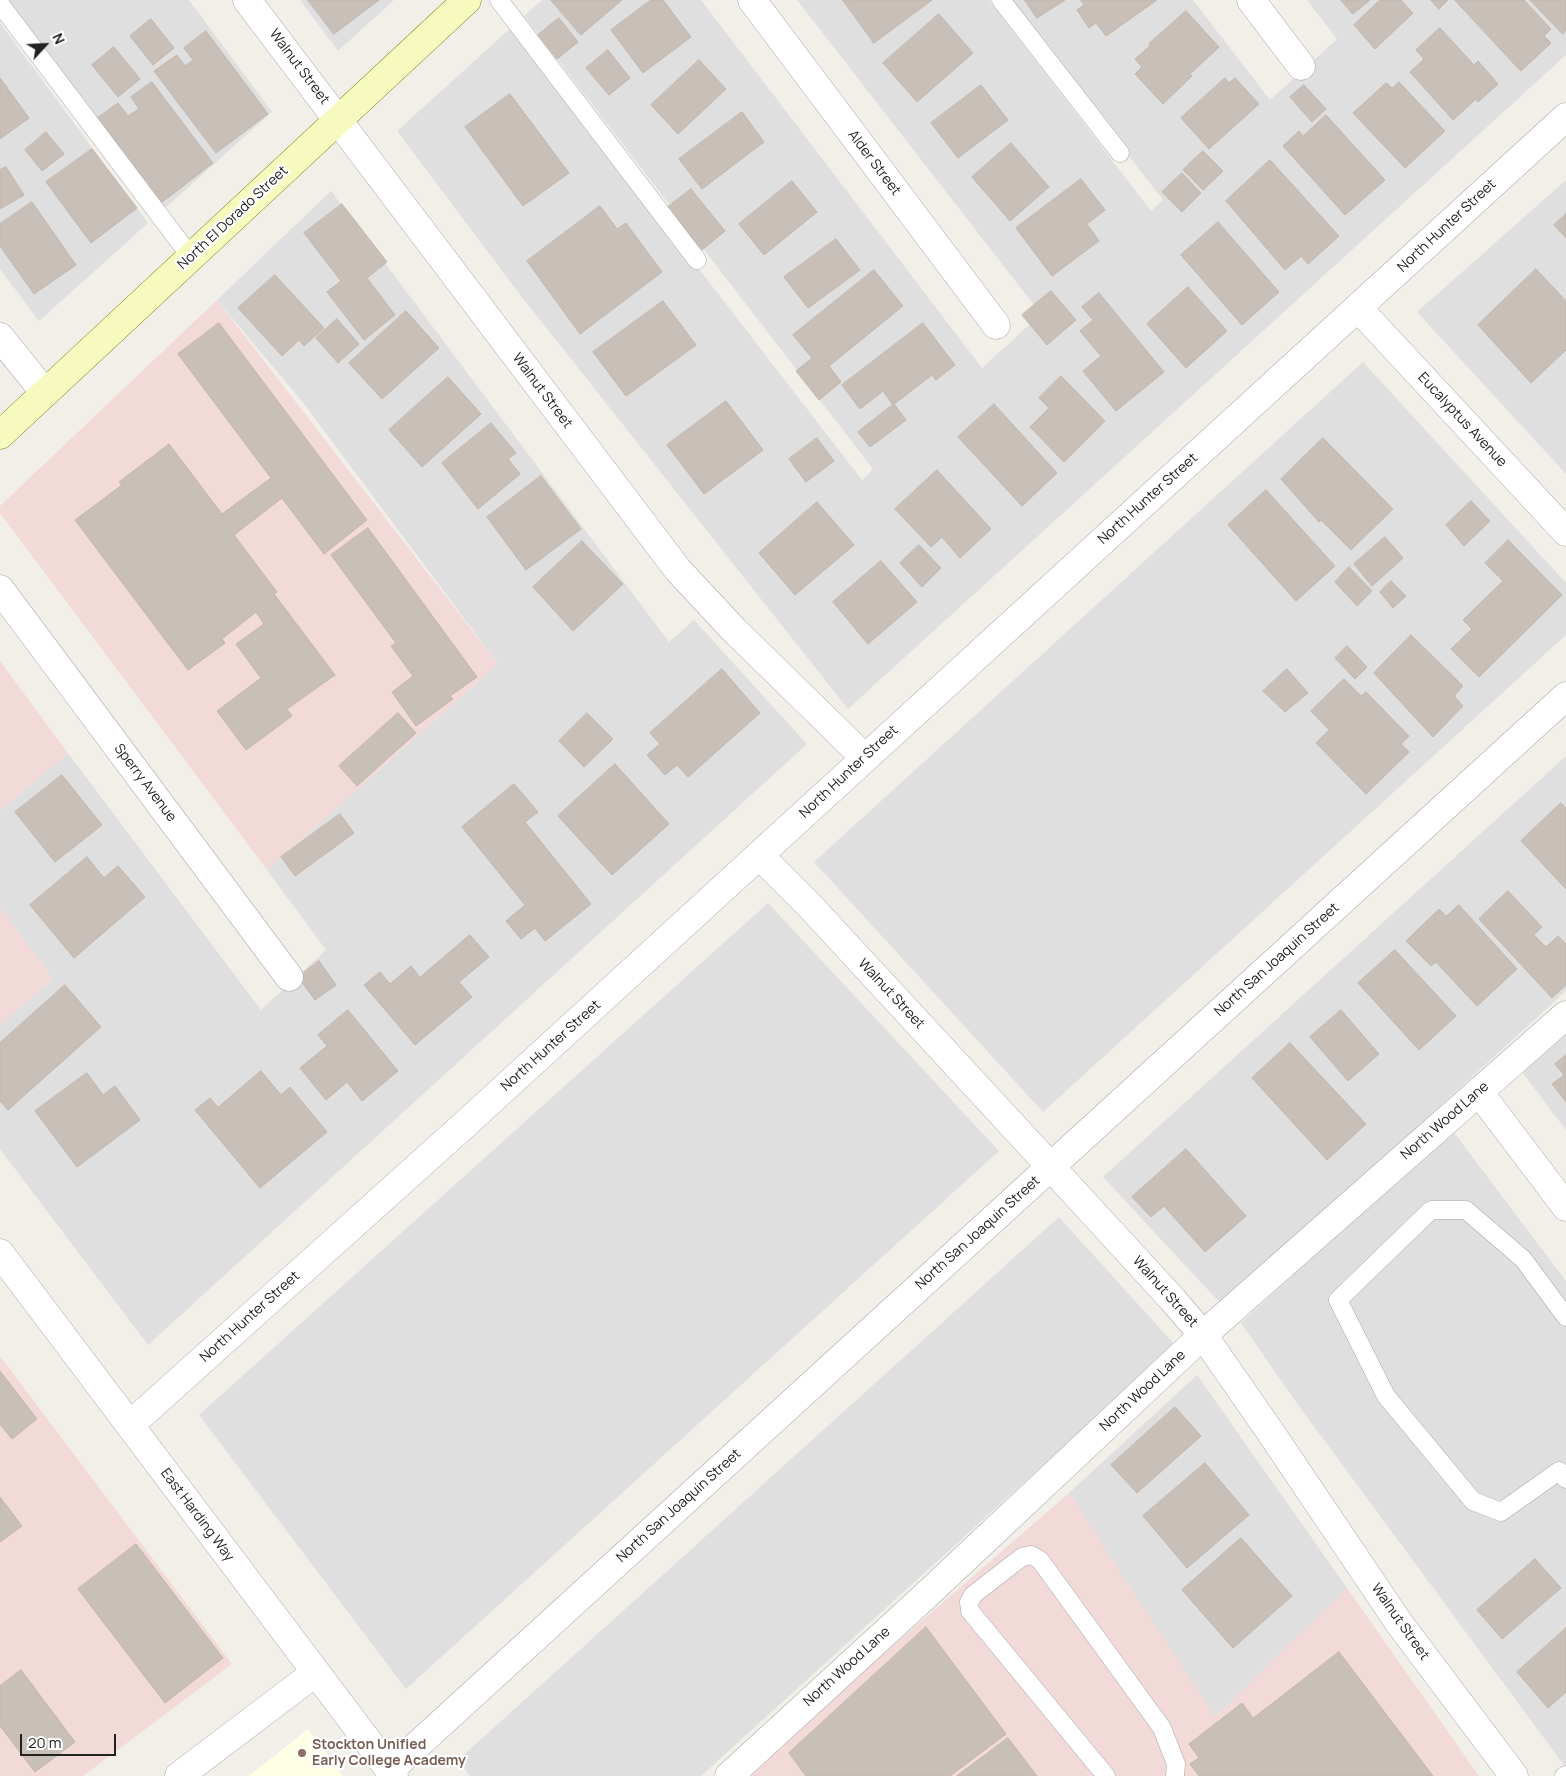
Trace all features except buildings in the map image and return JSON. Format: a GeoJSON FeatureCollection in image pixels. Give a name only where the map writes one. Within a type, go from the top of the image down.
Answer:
{"type":"FeatureCollection","features":[{"type":"Feature","properties":{"kind":"main road","name":"North El Dorado Street"},"geometry":{"type":"LineString","coordinates":[[0,435],[467,0]]}},
{"type":"Feature","properties":{"kind":"street","name":"Walnut Street"},"geometry":{"type":"LineString","coordinates":[[247,0],[678,570],[734,630],[864,758]]}},
{"type":"Feature","properties":{"kind":"street","name":"Alder Street"},"geometry":{"type":"LineString","coordinates":[[752,0],[996,325]]}},
{"type":"Feature","properties":{"kind":"street"},"geometry":{"type":"LineString","coordinates":[[1251,0],[1300,66]]}},
{"type":"Feature","properties":{"kind":"street","name":"North Hunter Street"},"geometry":{"type":"LineString","coordinates":[[130,1425],[462,1126],[1566,117]]}},
{"type":"Feature","properties":{"kind":"street","name":"Eucalyptus Avenue"},"geometry":{"type":"LineString","coordinates":[[1358,308],[1566,532]]}},
{"type":"Feature","properties":{"kind":"street"},"geometry":{"type":"LineString","coordinates":[[0,337],[45,393]]}},
{"type":"Feature","properties":{"kind":"street","name":"Sperry Avenue"},"geometry":{"type":"LineString","coordinates":[[0,588],[289,977]]}},
{"type":"Feature","properties":{"kind":"street","name":"North San Joaquin Street"},"geometry":{"type":"LineString","coordinates":[[392,1773],[1566,696]]}},
{"type":"Feature","properties":{"kind":"street","name":"Walnut Street"},"geometry":{"type":"LineString","coordinates":[[759,855],[809,905],[1173,1300],[1203,1335],[1399,1624],[1514,1776]]}},
{"type":"Feature","properties":{"kind":"street","name":"North Wood Lane"},"geometry":{"type":"LineString","coordinates":[[729,1776],[922,1599],[1203,1335],[1566,1015]]}},
{"type":"Feature","properties":{"kind":"street"},"geometry":{"type":"LineString","coordinates":[[1479,1092],[1566,1207]]}},
{"type":"Feature","properties":{"kind":"street","name":"East Harding Way"},"geometry":{"type":"LineString","coordinates":[[0,1254],[392,1773]]}},
{"type":"Feature","properties":{"kind":"street"},"geometry":{"type":"LineString","coordinates":[[179,1776],[315,1672]]}},
{"type":"Feature","properties":{"kind":"lane"},"geometry":{"type":"LineString","coordinates":[[499,0],[698,260]]}},
{"type":"Feature","properties":{"kind":"lane"},"geometry":{"type":"LineString","coordinates":[[1001,0],[1120,153]]}},
{"type":"Feature","properties":{"kind":"lane"},"geometry":{"type":"LineString","coordinates":[[0,4],[191,256]]}},
{"type":"Feature","properties":{"kind":"lane"},"geometry":{"type":"LineString","coordinates":[[1566,1317],[1523,1259],[1466,1210],[1431,1210],[1338,1300],[1386,1396],[1472,1501],[1501,1512],[1559,1471],[1566,1479]]}},
{"type":"Feature","properties":{"kind":"lane"},"geometry":{"type":"LineString","coordinates":[[1106,1776],[970,1611],[969,1602],[972,1595],[1022,1557],[1030,1556],[1040,1560],[1162,1728],[1176,1764],[1175,1776]]}},
{"type":"Feature","properties":{"kind":"shaded area"},"geometry":{"type":"Polygon","coordinates":[[[7,0],[189,0],[272,112],[164,209],[7,0]]]}},
{"type":"Feature","properties":{"kind":"shaded area"},"geometry":{"type":"Polygon","coordinates":[[[300,0],[394,0],[338,51],[300,0]]]}},
{"type":"Feature","properties":{"kind":"shaded area"},"geometry":{"type":"Polygon","coordinates":[[[542,0],[701,0],[982,368],[1041,314],[797,0],[989,0],[1151,211],[1163,200],[1008,0],[1193,0],[1270,100],[1337,39],[1307,0],[1566,0],[1566,55],[848,709],[518,292],[397,131],[512,27],[862,480],[873,469],[524,16],[542,0]]]}},
{"type":"Feature","properties":{"kind":"shaded area"},"geometry":{"type":"Polygon","coordinates":[[[0,23],[148,223],[39,321],[0,269],[0,23]]]}},
{"type":"Feature","properties":{"kind":"shaded area"},"geometry":{"type":"Polygon","coordinates":[[[1566,180],[1566,474],[1417,312],[1566,180]]]}},
{"type":"Feature","properties":{"kind":"shaded area"},"geometry":{"type":"Polygon","coordinates":[[[331,191],[669,642],[694,620],[807,744],[148,1345],[0,1149],[0,1025],[53,979],[0,907],[0,811],[68,753],[261,1010],[326,950],[267,870],[498,664],[305,405],[217,300],[331,191]]]}},
{"type":"Feature","properties":{"kind":"shaded area"},"geometry":{"type":"Polygon","coordinates":[[[217,300],[498,664],[267,870],[0,513],[0,506],[217,300]]]}},
{"type":"Feature","properties":{"kind":"shaded area"},"geometry":{"type":"Polygon","coordinates":[[[1363,362],[1566,583],[1566,635],[1043,1112],[814,862],[1363,362]]]}},
{"type":"Feature","properties":{"kind":"shaded area"},"geometry":{"type":"Polygon","coordinates":[[[0,661],[68,753],[0,811],[0,661]]]}},
{"type":"Feature","properties":{"kind":"shaded area"},"geometry":{"type":"Polygon","coordinates":[[[1566,756],[1566,991],[1222,1305],[1103,1177],[1566,756]]]}},
{"type":"Feature","properties":{"kind":"shaded area"},"geometry":{"type":"Polygon","coordinates":[[[768,903],[999,1151],[406,1689],[199,1415],[768,903]]]}},
{"type":"Feature","properties":{"kind":"shaded area"},"geometry":{"type":"Polygon","coordinates":[[[0,907],[53,979],[0,1025],[0,907]]]}},
{"type":"Feature","properties":{"kind":"shaded area"},"geometry":{"type":"Polygon","coordinates":[[[1566,1031],[1566,1130],[1522,1072],[1566,1031]]]}},
{"type":"Feature","properties":{"kind":"shaded area"},"geometry":{"type":"Polygon","coordinates":[[[1452,1130],[1566,1281],[1566,1768],[1296,1402],[1241,1323],[1452,1130]]]}},
{"type":"Feature","properties":{"kind":"shaded area"},"geometry":{"type":"Polygon","coordinates":[[[1059,1217],[1175,1345],[701,1776],[470,1776],[458,1760],[1059,1217]]]}},
{"type":"Feature","properties":{"kind":"shaded area"},"geometry":{"type":"Polygon","coordinates":[[[0,1356],[232,1664],[83,1776],[0,1776],[0,1356]]]}},
{"type":"Feature","properties":{"kind":"shaded area"},"geometry":{"type":"Polygon","coordinates":[[[1197,1375],[1347,1588],[1215,1717],[1069,1493],[1197,1375]]]}},
{"type":"Feature","properties":{"kind":"shaded area"},"geometry":{"type":"Polygon","coordinates":[[[1069,1493],[1215,1717],[1347,1588],[1479,1776],[743,1776],[1069,1493]]]}},
{"type":"Feature","properties":{"kind":"shaded area","name":"Stockton Unified Early College Academy"},"geometry":{"type":"Polygon","coordinates":[[[308,1729],[343,1776],[249,1776],[308,1729]]]}},
{"type":"Feature","properties":{"kind":"place","name":"Stockton Unified Early College Academy"},"geometry":{"type":"Point","coordinates":[302,1753]}}]}
